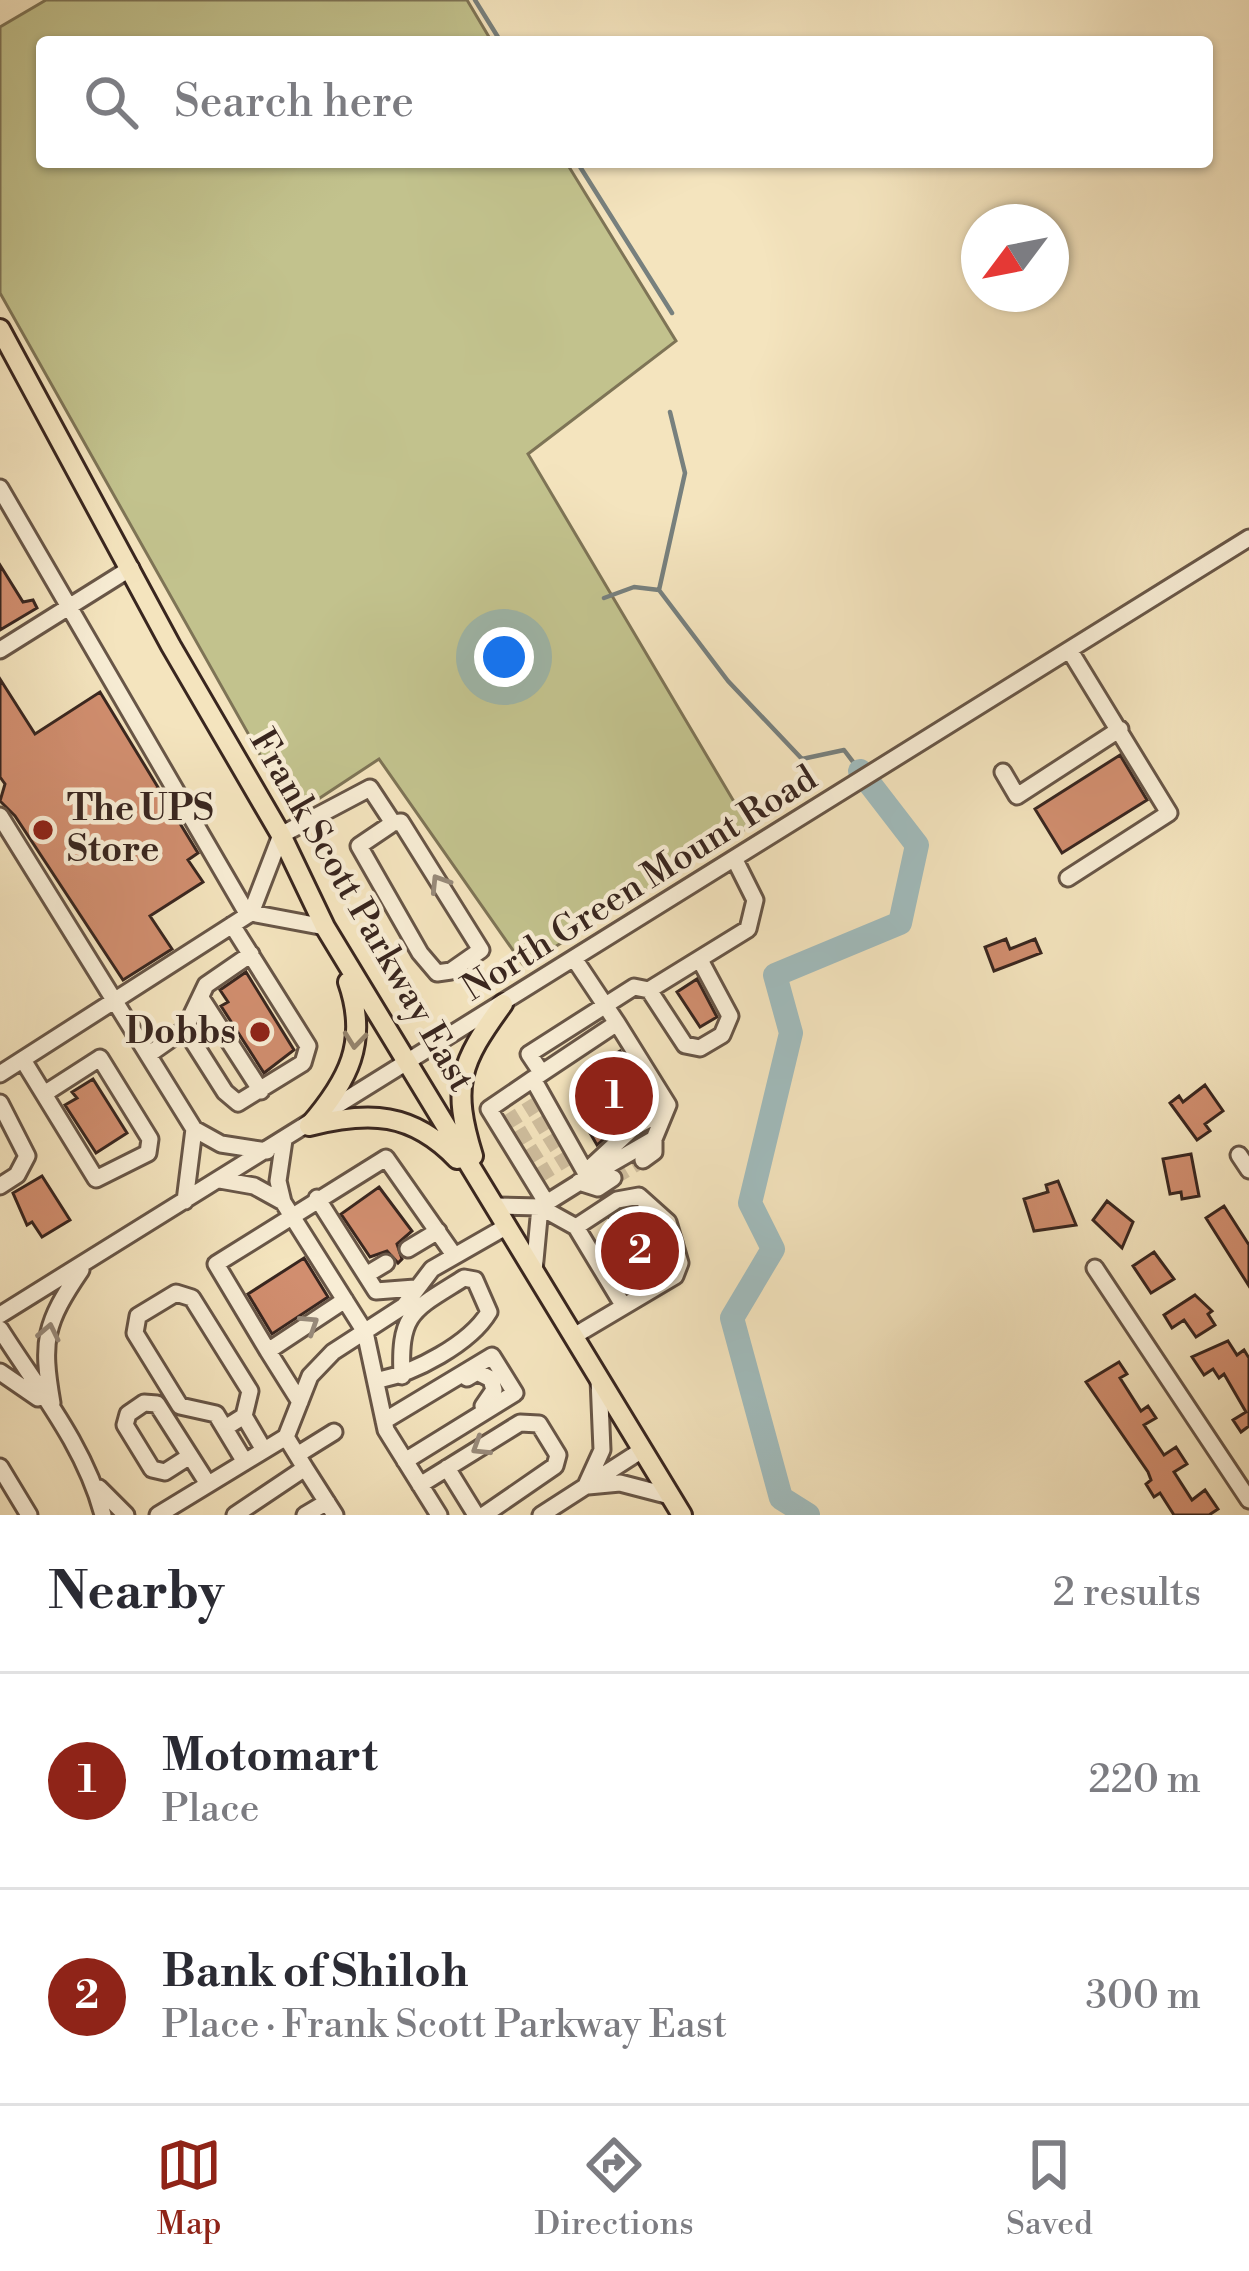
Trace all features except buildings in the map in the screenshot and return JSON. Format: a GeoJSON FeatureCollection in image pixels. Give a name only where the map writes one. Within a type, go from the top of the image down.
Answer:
{"type":"FeatureCollection","features":[{"type":"Feature","properties":{"kind":"main road","name":"Frank Scott Parkway East"},"geometry":{"type":"LineString","coordinates":[[0,328],[281,835],[330,935],[682,1515]]}},
{"type":"Feature","properties":{"kind":"main road"},"geometry":{"type":"LineString","coordinates":[[309,1126],[344,1085],[355,1056],[357,1007],[330,935]]}},
{"type":"Feature","properties":{"kind":"main road"},"geometry":{"type":"LineString","coordinates":[[481,1184],[463,1123],[458,1084],[469,1051],[503,1004]]}},
{"type":"Feature","properties":{"kind":"main road"},"geometry":{"type":"LineString","coordinates":[[309,1126],[355,1114],[400,1118],[437,1138],[481,1184]]}},
{"type":"Feature","properties":{"kind":"street"},"geometry":{"type":"LineString","coordinates":[[0,488],[250,914],[330,935]]}},
{"type":"Feature","properties":{"kind":"street","name":"North Green Mount Road"},"geometry":{"type":"LineString","coordinates":[[0,1316],[1249,538]]}},
{"type":"Feature","properties":{"kind":"street"},"geometry":{"type":"LineString","coordinates":[[0,650],[131,568]]}},
{"type":"Feature","properties":{"kind":"street"},"geometry":{"type":"LineString","coordinates":[[1068,878],[1169,813],[1070,650]]}},
{"type":"Feature","properties":{"kind":"street"},"geometry":{"type":"LineString","coordinates":[[1003,772],[1017,796],[1120,729]]}},
{"type":"Feature","properties":{"kind":"street"},"geometry":{"type":"LineString","coordinates":[[0,1074],[250,914],[281,835],[370,788],[393,823]]}},
{"type":"Feature","properties":{"kind":"street"},"geometry":{"type":"LineString","coordinates":[[0,816],[194,1129],[221,1144],[267,1151]]}},
{"type":"Feature","properties":{"kind":"street"},"geometry":{"type":"LineString","coordinates":[[401,822],[481,950],[451,971],[437,973],[420,953],[359,846],[393,823],[401,822]]}},
{"type":"Feature","properties":{"kind":"street"},"geometry":{"type":"LineString","coordinates":[[614,1178],[598,1188],[584,1177],[541,1101],[529,1054],[634,987],[650,990],[742,936],[752,921],[752,887],[735,860]]}},
{"type":"Feature","properties":{"kind":"street"},"geometry":{"type":"LineString","coordinates":[[232,926],[250,954],[308,1046],[303,1063],[246,1101],[232,1100],[185,1029],[185,1018],[212,979],[250,954]]}},
{"type":"Feature","properties":{"kind":"street"},"geometry":{"type":"LineString","coordinates":[[494,1206],[543,1205],[647,1137],[668,1106],[575,960]]}},
{"type":"Feature","properties":{"kind":"street"},"geometry":{"type":"LineString","coordinates":[[650,990],[685,1046],[700,1048],[726,1030],[730,1016],[700,961]]}},
{"type":"Feature","properties":{"kind":"street"},"geometry":{"type":"LineString","coordinates":[[201,998],[261,1091]]}},
{"type":"Feature","properties":{"kind":"street"},"geometry":{"type":"LineString","coordinates":[[534,1271],[543,1205],[535,1178],[489,1109],[617,1023]]}},
{"type":"Feature","properties":{"kind":"street"},"geometry":{"type":"LineString","coordinates":[[148,1055],[185,1029]]}},
{"type":"Feature","properties":{"kind":"street"},"geometry":{"type":"LineString","coordinates":[[630,1044],[631,1058],[658,1110],[647,1137],[654,1152],[643,1160]]}},
{"type":"Feature","properties":{"kind":"street"},"geometry":{"type":"LineString","coordinates":[[23,1060],[96,1179],[148,1153],[151,1139],[100,1058],[44,1094]]}},
{"type":"Feature","properties":{"kind":"street"},"geometry":{"type":"LineString","coordinates":[[0,1103],[27,1156],[17,1175],[0,1186]]}},
{"type":"Feature","properties":{"kind":"street"},"geometry":{"type":"LineString","coordinates":[[584,1177],[655,1116]]}},
{"type":"Feature","properties":{"kind":"street"},"geometry":{"type":"LineString","coordinates":[[184,1202],[194,1129]]}},
{"type":"Feature","properties":{"kind":"street"},"geometry":{"type":"LineString","coordinates":[[622,1142],[647,1137]]}},
{"type":"Feature","properties":{"kind":"street"},"geometry":{"type":"LineString","coordinates":[[284,1140],[278,1181],[287,1208],[365,1332],[385,1421],[439,1515]]}},
{"type":"Feature","properties":{"kind":"street"},"geometry":{"type":"LineString","coordinates":[[300,1402],[226,1287],[217,1264],[287,1208],[316,1198],[386,1158],[454,1256]]}},
{"type":"Feature","properties":{"kind":"street"},"geometry":{"type":"LineString","coordinates":[[220,1180],[254,1186],[287,1208]]}},
{"type":"Feature","properties":{"kind":"street"},"geometry":{"type":"LineString","coordinates":[[574,1336],[679,1270],[679,1248],[668,1222],[648,1200],[630,1196],[576,1227]]}},
{"type":"Feature","properties":{"kind":"street"},"geometry":{"type":"LineString","coordinates":[[316,1198],[376,1291],[415,1288]]}},
{"type":"Feature","properties":{"kind":"street"},"geometry":{"type":"LineString","coordinates":[[543,1205],[576,1227],[623,1305]]}},
{"type":"Feature","properties":{"kind":"street"},"geometry":{"type":"LineString","coordinates":[[158,1515],[286,1437],[310,1376],[333,1352],[404,1306],[415,1288],[454,1256],[507,1226]]}},
{"type":"Feature","properties":{"kind":"street"},"geometry":{"type":"LineString","coordinates":[[408,1250],[438,1231]]}},
{"type":"Feature","properties":{"kind":"street"},"geometry":{"type":"LineString","coordinates":[[54,1412],[44,1357],[48,1320],[87,1262]]}},
{"type":"Feature","properties":{"kind":"street"},"geometry":{"type":"LineString","coordinates":[[366,1275],[386,1263]]}},
{"type":"Feature","properties":{"kind":"street"},"geometry":{"type":"LineString","coordinates":[[1095,1268],[1249,1500]]}},
{"type":"Feature","properties":{"kind":"street"},"geometry":{"type":"LineString","coordinates":[[379,1380],[402,1376],[481,1326],[489,1312],[475,1280],[464,1278],[425,1302],[400,1336],[402,1376]]}},
{"type":"Feature","properties":{"kind":"street"},"geometry":{"type":"LineString","coordinates":[[245,1462],[216,1414],[180,1406],[135,1333],[138,1316],[176,1293],[192,1298],[250,1391],[244,1417],[264,1450]]}},
{"type":"Feature","properties":{"kind":"street"},"geometry":{"type":"LineString","coordinates":[[268,1351],[345,1300]]}},
{"type":"Feature","properties":{"kind":"street"},"geometry":{"type":"LineString","coordinates":[[0,1329],[94,1483],[103,1515]]}},
{"type":"Feature","properties":{"kind":"street"},"geometry":{"type":"LineString","coordinates":[[385,1421],[492,1356],[515,1394],[405,1461]]}},
{"type":"Feature","properties":{"kind":"street"},"geometry":{"type":"LineString","coordinates":[[0,1372],[54,1412]]}},
{"type":"Feature","properties":{"kind":"street"},"geometry":{"type":"LineString","coordinates":[[585,1486],[602,1450],[598,1376]]}},
{"type":"Feature","properties":{"kind":"street"},"geometry":{"type":"LineString","coordinates":[[190,1456],[165,1472],[152,1469],[124,1426],[128,1414],[144,1403],[157,1404],[208,1484]]}},
{"type":"Feature","properties":{"kind":"street"},"geometry":{"type":"LineString","coordinates":[[225,1428],[244,1417]]}},
{"type":"Feature","properties":{"kind":"street"},"geometry":{"type":"LineString","coordinates":[[420,1485],[447,1468],[520,1423],[539,1424],[558,1455],[555,1466],[480,1515],[447,1468]]}},
{"type":"Feature","properties":{"kind":"street"},"geometry":{"type":"LineString","coordinates":[[235,1515],[334,1432]]}},
{"type":"Feature","properties":{"kind":"street"},"geometry":{"type":"LineString","coordinates":[[286,1437],[331,1509],[305,1515]]}},
{"type":"Feature","properties":{"kind":"street"},"geometry":{"type":"LineString","coordinates":[[541,1515],[642,1450]]}},
{"type":"Feature","properties":{"kind":"street"},"geometry":{"type":"LineString","coordinates":[[0,1467],[29,1515]]}},
{"type":"Feature","properties":{"kind":"street"},"geometry":{"type":"LineString","coordinates":[[94,1483],[126,1515]]}},
{"type":"Feature","properties":{"kind":"street"},"geometry":{"type":"LineString","coordinates":[[585,1486],[620,1483],[670,1496]]}},
{"type":"Feature","properties":{"kind":"green space"},"geometry":{"type":"Polygon","coordinates":[[[46,0],[467,0],[488,36],[36,36],[36,168],[570,168],[676,341],[528,454],[749,827],[524,966],[379,759],[294,815],[0,293],[0,27],[46,0]]]}},
{"type":"Feature","properties":{"kind":"waterway"},"geometry":{"type":"LineString","coordinates":[[475,0],[497,36]]}},
{"type":"Feature","properties":{"kind":"waterway"},"geometry":{"type":"LineString","coordinates":[[581,168],[672,313]]}},
{"type":"Feature","properties":{"kind":"waterway"},"geometry":{"type":"LineString","coordinates":[[659,590],[685,473],[670,412]]}},
{"type":"Feature","properties":{"kind":"waterway"},"geometry":{"type":"LineString","coordinates":[[604,598],[634,587],[659,590]]}},
{"type":"Feature","properties":{"kind":"waterway"},"geometry":{"type":"LineString","coordinates":[[659,590],[728,681],[802,759],[844,750],[860,771]]}},
{"type":"Feature","properties":{"kind":"waterway"},"geometry":{"type":"LineString","coordinates":[[808,1515],[781,1498],[732,1318],[773,1249],[750,1203],[791,1033],[775,975],[900,923],[917,845],[860,771]]}},
{"type":"Feature","properties":{"kind":"tunnel"},"geometry":{"type":"LineString","coordinates":[[506,1123],[538,1103]]}},
{"type":"Feature","properties":{"kind":"tunnel"},"geometry":{"type":"LineString","coordinates":[[516,1140],[549,1120]]}},
{"type":"Feature","properties":{"kind":"tunnel"},"geometry":{"type":"LineString","coordinates":[[527,1158],[559,1138]]}},
{"type":"Feature","properties":{"kind":"tunnel"},"geometry":{"type":"LineString","coordinates":[[538,1176],[571,1156]]}},
{"type":"Feature","properties":{"kind":"tunnel"},"geometry":{"type":"LineString","coordinates":[[613,1178],[643,1160]]}},
{"type":"Feature","properties":{"kind":"place","name":"The UPS Store"},"geometry":{"type":"Point","coordinates":[43,830]}},
{"type":"Feature","properties":{"kind":"place","name":"Dobbs"},"geometry":{"type":"Point","coordinates":[260,1032]}},
{"type":"Feature","properties":{"kind":"place","name":"Motomart"},"geometry":{"type":"Point","coordinates":[614,1096]}},
{"type":"Feature","properties":{"kind":"place","name":"Bank of Shiloh"},"geometry":{"type":"Point","coordinates":[640,1251]}}]}
